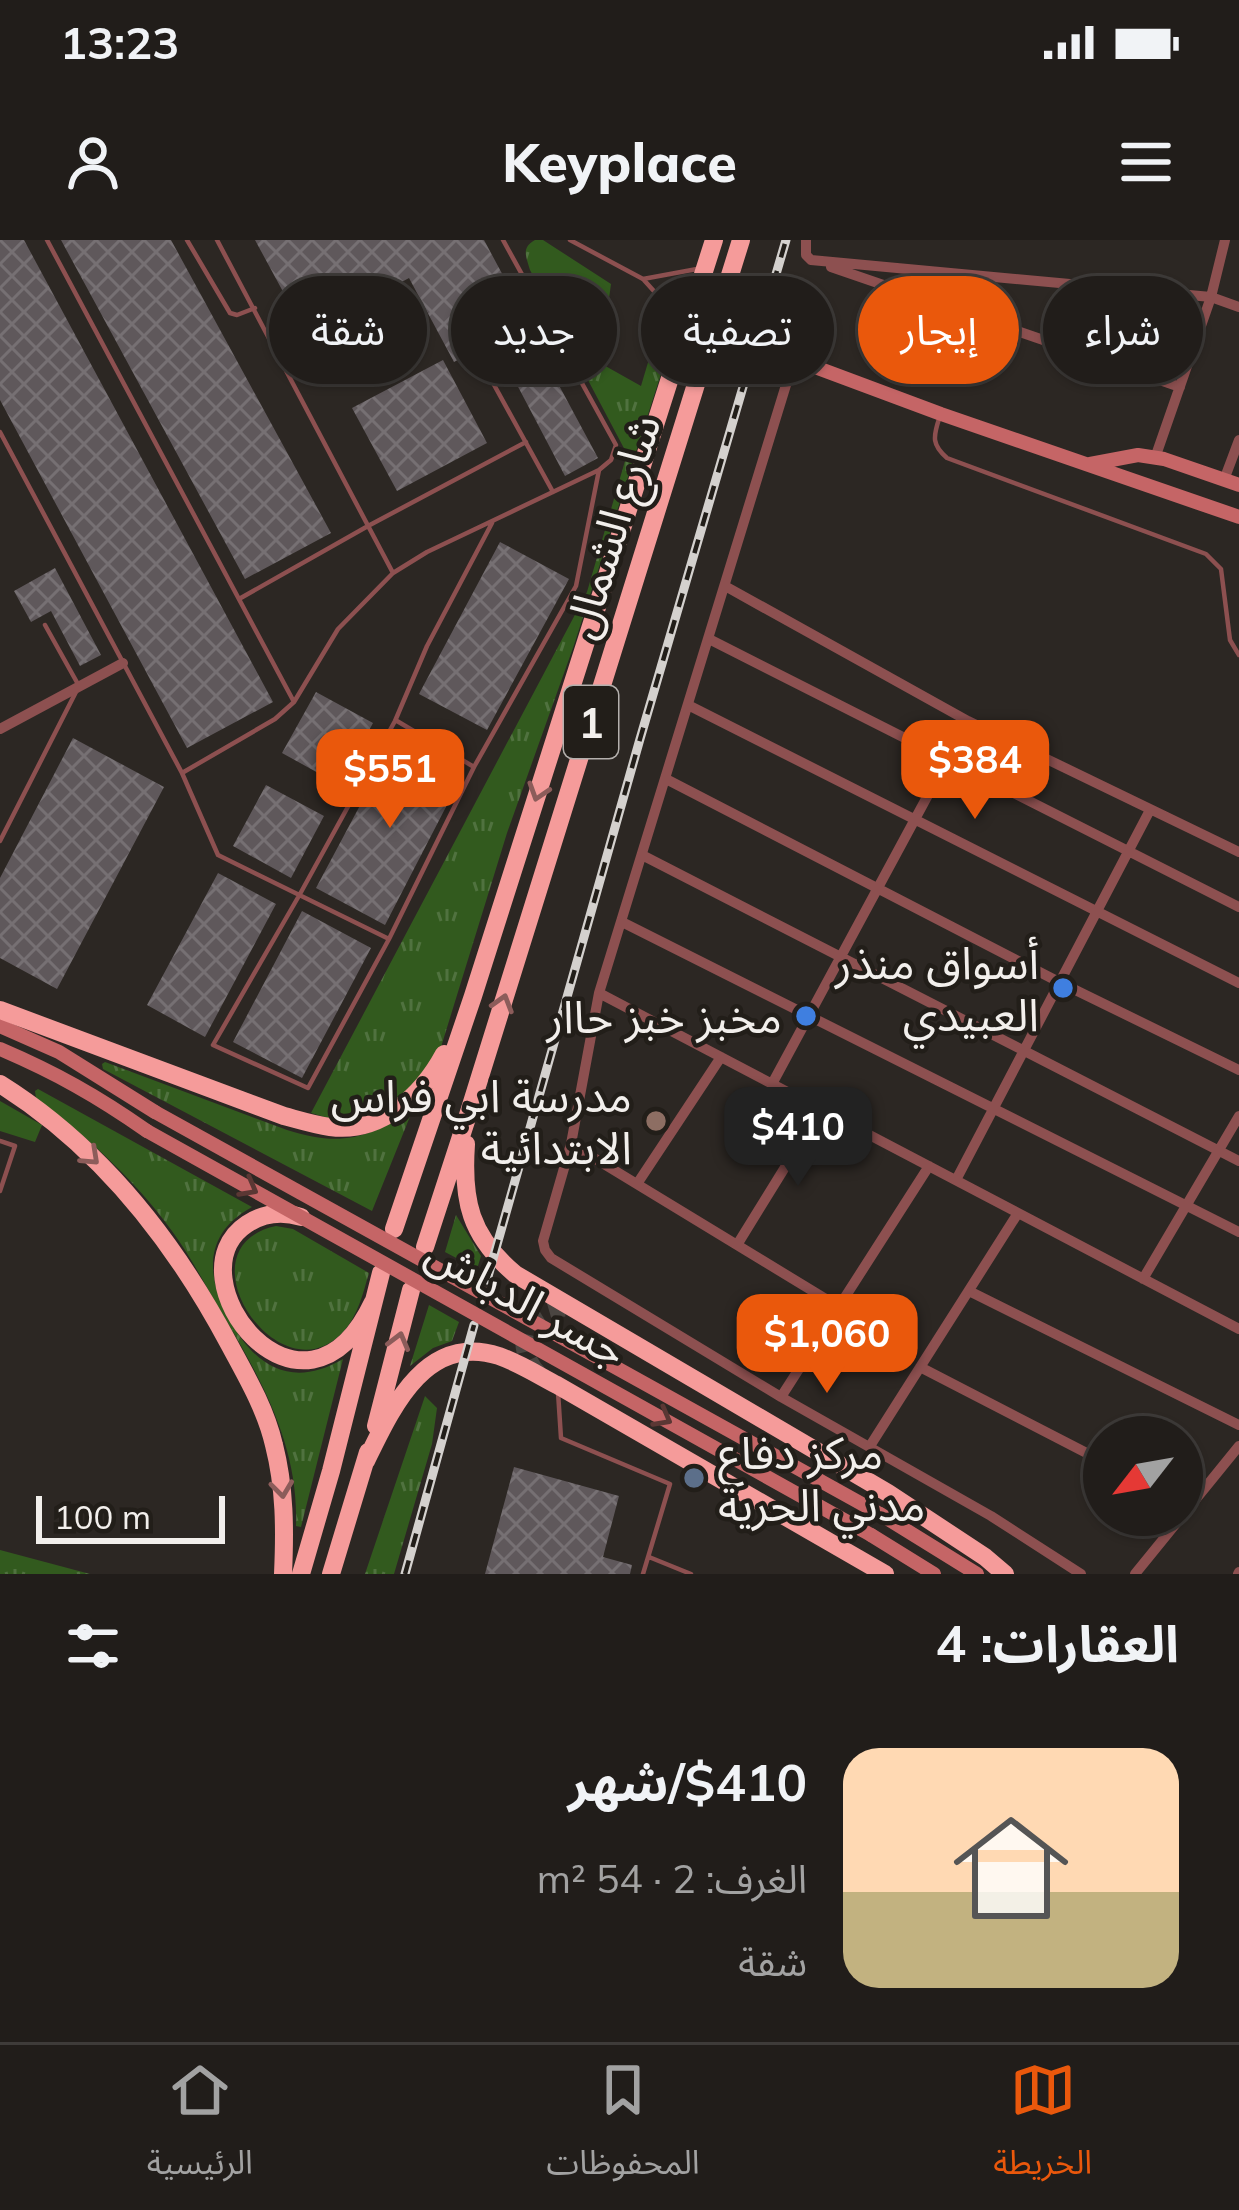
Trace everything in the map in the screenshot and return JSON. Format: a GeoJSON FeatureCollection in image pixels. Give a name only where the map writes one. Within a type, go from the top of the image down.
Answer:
{"type":"FeatureCollection","features":[{"type":"Feature","properties":{"kind":"highway","name":"شارع الشمال"},"geometry":{"type":"LineString","coordinates":[[703,276],[714,240]]}},
{"type":"Feature","properties":{"kind":"highway","name":"شارع الشمال"},"geometry":{"type":"LineString","coordinates":[[730,276],[741,240]]}},
{"type":"Feature","properties":{"kind":"highway","name":"شارع الشمال"},"geometry":{"type":"LineString","coordinates":[[394,1229],[669,384]]}},
{"type":"Feature","properties":{"kind":"highway","name":"شارع الشمال"},"geometry":{"type":"LineString","coordinates":[[425,1246],[696,384]]}},
{"type":"Feature","properties":{"kind":"highway"},"geometry":{"type":"LineString","coordinates":[[0,1010],[284,1116],[344,1128],[383,1118],[417,1094],[434,1072],[473,996]]}},
{"type":"Feature","properties":{"kind":"highway"},"geometry":{"type":"LineString","coordinates":[[0,1084],[47,1116],[112,1176],[169,1244],[214,1316],[274,1442],[284,1493],[283,1574]]}},
{"type":"Feature","properties":{"kind":"highway"},"geometry":{"type":"LineString","coordinates":[[469,1115],[464,1170],[468,1205],[488,1248],[515,1274],[888,1493],[1005,1574]]}},
{"type":"Feature","properties":{"kind":"highway"},"geometry":{"type":"LineString","coordinates":[[301,1216],[274,1214],[246,1225],[233,1237],[222,1265],[230,1300],[254,1339],[272,1354],[296,1361],[320,1358],[340,1348],[359,1329],[373,1302]]}},
{"type":"Feature","properties":{"kind":"highway"},"geometry":{"type":"LineString","coordinates":[[301,1574],[381,1273]]}},
{"type":"Feature","properties":{"kind":"highway"},"geometry":{"type":"LineString","coordinates":[[331,1574],[411,1290]]}},
{"type":"Feature","properties":{"kind":"highway"},"geometry":{"type":"LineString","coordinates":[[366,1461],[409,1383],[427,1368],[448,1358],[480,1353],[498,1356],[557,1385],[885,1574]]}},
{"type":"Feature","properties":{"kind":"main road"},"geometry":{"type":"LineString","coordinates":[[834,374],[1239,517]]}},
{"type":"Feature","properties":{"kind":"main road"},"geometry":{"type":"LineString","coordinates":[[1090,464],[1138,455],[1232,483]]}},
{"type":"Feature","properties":{"kind":"main road","name":"جسر الدباش"},"geometry":{"type":"LineString","coordinates":[[0,1026],[59,1052],[155,1112],[566,1337],[977,1574]]}},
{"type":"Feature","properties":{"kind":"main road","name":"جسر الدباش"},"geometry":{"type":"LineString","coordinates":[[0,1049],[92,1093],[147,1131],[872,1534],[934,1574]]}},
{"type":"Feature","properties":{"kind":"street"},"geometry":{"type":"LineString","coordinates":[[806,240],[806,255],[811,260],[1180,387]]}},
{"type":"Feature","properties":{"kind":"street"},"geometry":{"type":"LineString","coordinates":[[1155,458],[1211,297],[1225,240]]}},
{"type":"Feature","properties":{"kind":"street"},"geometry":{"type":"LineString","coordinates":[[811,260],[1211,297],[1239,307]]}},
{"type":"Feature","properties":{"kind":"street"},"geometry":{"type":"LineString","coordinates":[[786,384],[599,993],[571,1144],[543,1241],[545,1250],[551,1258],[781,1397],[991,1516],[1082,1574]]}},
{"type":"Feature","properties":{"kind":"street"},"geometry":{"type":"LineString","coordinates":[[1232,483],[1239,440]]}},
{"type":"Feature","properties":{"kind":"street"},"geometry":{"type":"LineString","coordinates":[[725,586],[968,722],[1239,852]]}},
{"type":"Feature","properties":{"kind":"street"},"geometry":{"type":"LineString","coordinates":[[709,639],[1239,907]]}},
{"type":"Feature","properties":{"kind":"street"},"geometry":{"type":"LineString","coordinates":[[0,729],[123,663]]}},
{"type":"Feature","properties":{"kind":"street"},"geometry":{"type":"LineString","coordinates":[[688,705],[1239,983]]}},
{"type":"Feature","properties":{"kind":"street"},"geometry":{"type":"LineString","coordinates":[[772,1084],[968,722]]}},
{"type":"Feature","properties":{"kind":"street"},"geometry":{"type":"LineString","coordinates":[[666,778],[1239,1070]]}},
{"type":"Feature","properties":{"kind":"street"},"geometry":{"type":"LineString","coordinates":[[956,1180],[1150,810]]}},
{"type":"Feature","properties":{"kind":"street"},"geometry":{"type":"LineString","coordinates":[[642,855],[1239,1161]]}},
{"type":"Feature","properties":{"kind":"street"},"geometry":{"type":"LineString","coordinates":[[622,922],[1239,1232]]}},
{"type":"Feature","properties":{"kind":"street"},"geometry":{"type":"LineString","coordinates":[[599,993],[1239,1329]]}},
{"type":"Feature","properties":{"kind":"street"},"geometry":{"type":"LineString","coordinates":[[637,1184],[721,1057]]}},
{"type":"Feature","properties":{"kind":"street"},"geometry":{"type":"LineString","coordinates":[[736,1245],[821,1109]]}},
{"type":"Feature","properties":{"kind":"street"},"geometry":{"type":"LineString","coordinates":[[1144,1279],[1239,1116]]}},
{"type":"Feature","properties":{"kind":"street"},"geometry":{"type":"LineString","coordinates":[[571,1144],[838,1307]]}},
{"type":"Feature","properties":{"kind":"street"},"geometry":{"type":"LineString","coordinates":[[781,1397],[929,1166]]}},
{"type":"Feature","properties":{"kind":"street"},"geometry":{"type":"LineString","coordinates":[[870,1447],[1018,1213]]}},
{"type":"Feature","properties":{"kind":"street"},"geometry":{"type":"LineString","coordinates":[[969,1291],[1239,1425]]}},
{"type":"Feature","properties":{"kind":"street"},"geometry":{"type":"LineString","coordinates":[[920,1367],[1083,1451]]}},
{"type":"Feature","properties":{"kind":"street"},"geometry":{"type":"LineString","coordinates":[[1203,1485],[1239,1446]]}},
{"type":"Feature","properties":{"kind":"street"},"geometry":{"type":"LineString","coordinates":[[1135,1574],[1163,1536]]}},
{"type":"Feature","properties":{"kind":"lane"},"geometry":{"type":"LineString","coordinates":[[47,240],[294,702]]}},
{"type":"Feature","properties":{"kind":"lane"},"geometry":{"type":"LineString","coordinates":[[187,240],[230,313],[255,308]]}},
{"type":"Feature","properties":{"kind":"lane"},"geometry":{"type":"LineString","coordinates":[[218,240],[393,573]]}},
{"type":"Feature","properties":{"kind":"lane"},"geometry":{"type":"LineString","coordinates":[[503,240],[523,276]]}},
{"type":"Feature","properties":{"kind":"lane"},"geometry":{"type":"LineString","coordinates":[[570,240],[641,278]]}},
{"type":"Feature","properties":{"kind":"lane"},"geometry":{"type":"LineString","coordinates":[[659,276],[706,267]]}},
{"type":"Feature","properties":{"kind":"lane"},"geometry":{"type":"LineString","coordinates":[[494,384],[553,492]]}},
{"type":"Feature","properties":{"kind":"lane"},"geometry":{"type":"LineString","coordinates":[[182,772],[274,719],[294,702],[338,629],[393,573],[611,460],[616,445],[582,384]]}},
{"type":"Feature","properties":{"kind":"lane"},"geometry":{"type":"LineString","coordinates":[[941,414],[933,436],[947,458],[1216,561],[1221,568],[1229,640],[1239,655]]}},
{"type":"Feature","properties":{"kind":"lane"},"geometry":{"type":"LineString","coordinates":[[0,432],[182,772],[218,854],[389,938]]}},
{"type":"Feature","properties":{"kind":"lane"},"geometry":{"type":"LineString","coordinates":[[239,599],[526,442]]}},
{"type":"Feature","properties":{"kind":"lane"},"geometry":{"type":"LineString","coordinates":[[492,523],[395,721],[213,1045],[308,1088],[475,767],[576,586],[599,470]]}},
{"type":"Feature","properties":{"kind":"lane"},"geometry":{"type":"LineString","coordinates":[[0,841],[79,686],[45,625]]}},
{"type":"Feature","properties":{"kind":"lane"},"geometry":{"type":"LineString","coordinates":[[395,721],[475,767]]}},
{"type":"Feature","properties":{"kind":"lane"},"geometry":{"type":"LineString","coordinates":[[0,1141],[15,1146],[0,1191]]}},
{"type":"Feature","properties":{"kind":"lane"},"geometry":{"type":"LineString","coordinates":[[557,1385],[561,1438],[670,1484],[643,1574]]}},
{"type":"Feature","properties":{"kind":"lane"},"geometry":{"type":"LineString","coordinates":[[649,1558],[692,1574]]}},
{"type":"Feature","properties":{"kind":"green space"},"geometry":{"type":"Polygon","coordinates":[[[543,240],[599,276],[533,276],[526,256],[531,243],[543,240]]]}},
{"type":"Feature","properties":{"kind":"green space"},"geometry":{"type":"Polygon","coordinates":[[[617,373],[641,386],[658,384],[574,645],[507,833],[441,1047],[421,1079],[383,1110],[335,1120],[311,1113],[587,592],[627,454],[590,384],[617,384],[617,373]]]}},
{"type":"Feature","properties":{"kind":"green space"},"geometry":{"type":"Polygon","coordinates":[[[105,1062],[287,1130],[322,1138],[368,1133],[413,1109],[372,1211],[103,1069],[105,1062]]]}},
{"type":"Feature","properties":{"kind":"green space"},"geometry":{"type":"Polygon","coordinates":[[[38,1089],[252,1207],[224,1230],[214,1257],[221,1303],[239,1336],[263,1361],[291,1372],[325,1368],[343,1359],[301,1527],[296,1526],[292,1470],[276,1418],[191,1260],[131,1182],[36,1098],[38,1089]]]}},
{"type":"Feature","properties":{"kind":"green space"},"geometry":{"type":"Polygon","coordinates":[[[0,1101],[42,1125],[35,1142],[0,1131],[0,1101]]]}},
{"type":"Feature","properties":{"kind":"green space"},"geometry":{"type":"Polygon","coordinates":[[[456,1215],[481,1256],[477,1269],[445,1252],[456,1215]]]}},
{"type":"Feature","properties":{"kind":"green space"},"geometry":{"type":"Polygon","coordinates":[[[276,1226],[293,1229],[369,1273],[348,1326],[318,1348],[292,1348],[268,1334],[248,1313],[237,1287],[236,1261],[248,1239],[276,1226]]]}},
{"type":"Feature","properties":{"kind":"green space"},"geometry":{"type":"Polygon","coordinates":[[[429,1305],[459,1322],[452,1341],[433,1348],[410,1366],[429,1305]]]}},
{"type":"Feature","properties":{"kind":"green space"},"geometry":{"type":"Polygon","coordinates":[[[425,1396],[437,1408],[432,1444],[394,1574],[365,1574],[425,1396]]]}},
{"type":"Feature","properties":{"kind":"green space"},"geometry":{"type":"Polygon","coordinates":[[[0,1550],[90,1574],[0,1574],[0,1550]]]}},
{"type":"Feature","properties":{"kind":"building"},"geometry":{"type":"Polygon","coordinates":[[[0,240],[24,240],[273,702],[187,748],[0,400],[0,240]]]}},
{"type":"Feature","properties":{"kind":"building"},"geometry":{"type":"Polygon","coordinates":[[[61,240],[171,240],[331,533],[245,579],[61,240]]]}},
{"type":"Feature","properties":{"kind":"building"},"geometry":{"type":"Polygon","coordinates":[[[255,240],[484,240],[503,276],[451,276],[451,356],[427,312],[427,276],[275,276],[255,240]]]}},
{"type":"Feature","properties":{"kind":"building"},"geometry":{"type":"Polygon","coordinates":[[[443,360],[451,384],[456,384],[487,443],[397,491],[352,408],[398,384],[427,384],[427,368],[443,360]]]}},
{"type":"Feature","properties":{"kind":"building"},"geometry":{"type":"Polygon","coordinates":[[[517,384],[558,384],[598,458],[565,476],[517,384]]]}},
{"type":"Feature","properties":{"kind":"building"},"geometry":{"type":"Polygon","coordinates":[[[500,542],[569,579],[487,730],[419,694],[500,542]]]}},
{"type":"Feature","properties":{"kind":"building"},"geometry":{"type":"Polygon","coordinates":[[[55,568],[101,655],[80,666],[51,611],[31,622],[14,591],[55,568]]]}},
{"type":"Feature","properties":{"kind":"building"},"geometry":{"type":"Polygon","coordinates":[[[316,692],[373,723],[340,785],[282,753],[316,692]]]}},
{"type":"Feature","properties":{"kind":"building"},"geometry":{"type":"Polygon","coordinates":[[[397,736],[464,772],[385,925],[316,888],[397,736]]]}},
{"type":"Feature","properties":{"kind":"building"},"geometry":{"type":"Polygon","coordinates":[[[73,738],[164,787],[57,989],[0,958],[0,878],[73,738]]]}},
{"type":"Feature","properties":{"kind":"building"},"geometry":{"type":"Polygon","coordinates":[[[266,785],[324,816],[291,878],[233,846],[266,785]]]}},
{"type":"Feature","properties":{"kind":"building"},"geometry":{"type":"Polygon","coordinates":[[[218,873],[276,904],[205,1037],[147,1005],[218,873]]]}},
{"type":"Feature","properties":{"kind":"building"},"geometry":{"type":"Polygon","coordinates":[[[302,911],[371,948],[302,1078],[233,1042],[302,911]]]}},
{"type":"Feature","properties":{"kind":"building"},"geometry":{"type":"Polygon","coordinates":[[[514,1467],[619,1496],[603,1557],[632,1565],[630,1574],[485,1574],[514,1467]]]}},
{"type":"Feature","properties":{"kind":"tunnel"},"geometry":{"type":"LineString","coordinates":[[539,1375],[525,1349],[529,1325],[547,1310],[576,1310]]}},
{"type":"Feature","properties":{"kind":"railway"},"geometry":{"type":"LineString","coordinates":[[487,1280],[786,240]]}},
{"type":"Feature","properties":{"kind":"railway"},"geometry":{"type":"LineString","coordinates":[[405,1574],[474,1325]]}},
{"type":"Feature","properties":{"kind":"place","name":"أسواق منذر العبيدي"},"geometry":{"type":"Point","coordinates":[1063,988]}},
{"type":"Feature","properties":{"kind":"place","name":"مخبز خبز حاار"},"geometry":{"type":"Point","coordinates":[806,1016]}},
{"type":"Feature","properties":{"kind":"place","name":"مدرسة ابي فراس الابتدائية"},"geometry":{"type":"Point","coordinates":[656,1121]}},
{"type":"Feature","properties":{"kind":"place","name":"مركز دفاع مدني الحرية"},"geometry":{"type":"Point","coordinates":[694,1478]}}]}
